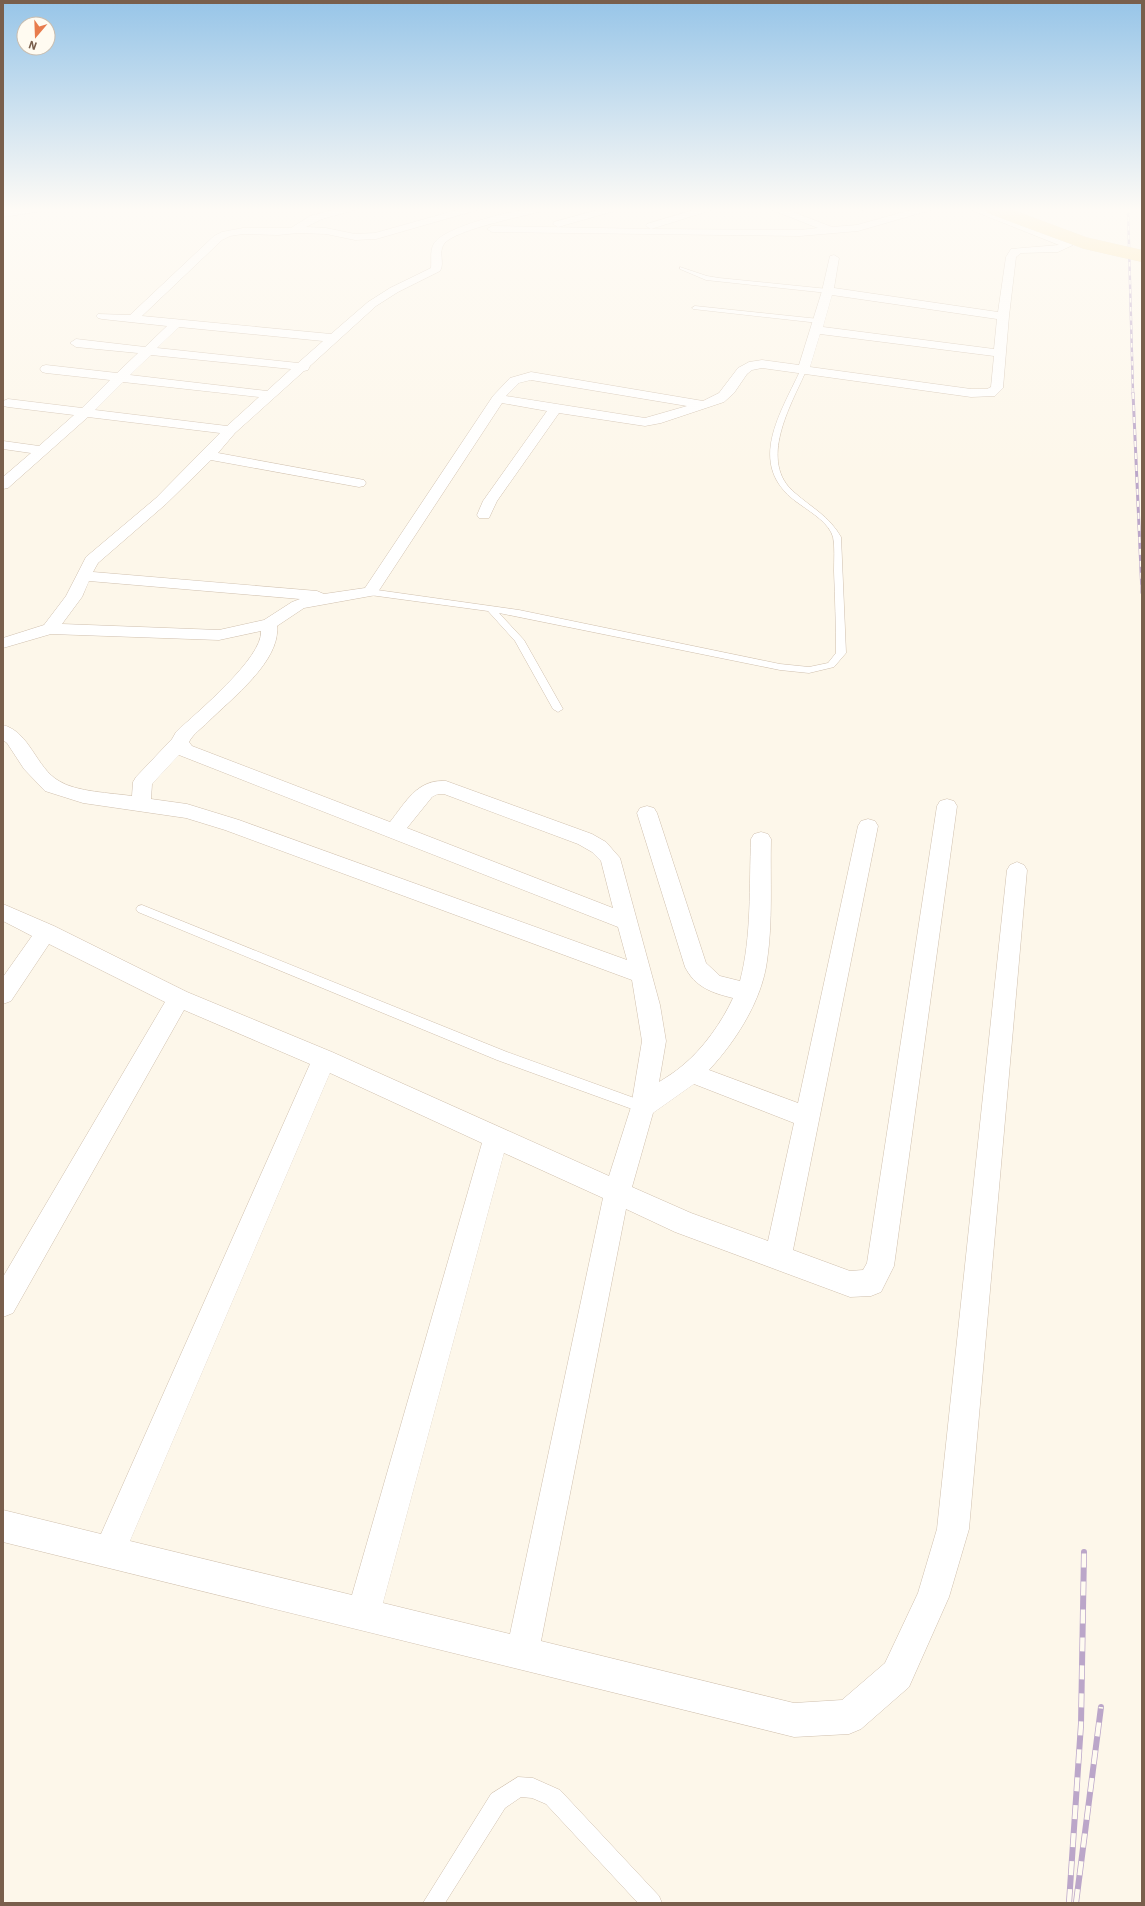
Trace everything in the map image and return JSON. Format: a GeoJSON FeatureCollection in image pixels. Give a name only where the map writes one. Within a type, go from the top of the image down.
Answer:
{"type":"FeatureCollection","features":[{"type":"Feature","properties":{"kind":"street"},"geometry":{"type":"LineString","coordinates":[[132,320],[156,297]]}},
{"type":"Feature","properties":{"kind":"street"},"geometry":{"type":"LineString","coordinates":[[50,629],[74,597],[83,576],[97,555],[160,501],[208,455],[230,430],[304,367],[332,338],[383,297]]}},
{"type":"Feature","properties":{"kind":"street"},"geometry":{"type":"LineString","coordinates":[[803,371],[826,297]]}},
{"type":"Feature","properties":{"kind":"street"},"geometry":{"type":"LineString","coordinates":[[870,297],[1003,316]]}},
{"type":"Feature","properties":{"kind":"street"},"geometry":{"type":"LineString","coordinates":[[3,643],[50,629],[219,636],[242,632],[269,624],[298,605],[326,597],[370,592],[498,399],[514,379],[531,376],[686,405],[704,405],[723,398],[732,389],[745,367],[762,364],[803,371],[971,393],[990,393],[997,388],[999,353],[1006,297]]}},
{"type":"Feature","properties":{"kind":"street"},"geometry":{"type":"LineString","coordinates":[[102,316],[332,338]]}},
{"type":"Feature","properties":{"kind":"street"},"geometry":{"type":"LineString","coordinates":[[3,485],[85,412],[175,324]]}},
{"type":"Feature","properties":{"kind":"street"},"geometry":{"type":"LineString","coordinates":[[817,325],[999,353]]}},
{"type":"Feature","properties":{"kind":"street"},"geometry":{"type":"LineString","coordinates":[[76,342],[304,367]]}},
{"type":"Feature","properties":{"kind":"street"},"geometry":{"type":"LineString","coordinates":[[46,369],[271,395]]}},
{"type":"Feature","properties":{"kind":"street"},"geometry":{"type":"LineString","coordinates":[[498,399],[671,427],[682,425],[686,405]]}},
{"type":"Feature","properties":{"kind":"street"},"geometry":{"type":"LineString","coordinates":[[8,403],[230,430]]}},
{"type":"Feature","properties":{"kind":"street"},"geometry":{"type":"LineString","coordinates":[[484,515],[490,501],[556,408]]}},
{"type":"Feature","properties":{"kind":"street"},"geometry":{"type":"LineString","coordinates":[[3,445],[42,450]]}},
{"type":"Feature","properties":{"kind":"street"},"geometry":{"type":"LineString","coordinates":[[208,455],[359,483]]}},
{"type":"Feature","properties":{"kind":"street"},"geometry":{"type":"LineString","coordinates":[[83,576],[326,597]]}},
{"type":"Feature","properties":{"kind":"street"},"geometry":{"type":"LineString","coordinates":[[141,804],[143,782],[180,742],[183,736],[246,674],[264,652],[270,635],[269,624]]}},
{"type":"Feature","properties":{"kind":"street"},"geometry":{"type":"LineString","coordinates":[[3,732],[14,739],[31,765],[52,786],[83,796],[187,810],[232,825],[642,975]]}},
{"type":"Feature","properties":{"kind":"street"},"geometry":{"type":"LineString","coordinates":[[180,742],[181,746],[185,750],[628,922]]}},
{"type":"Feature","properties":{"kind":"street"},"geometry":{"type":"LineString","coordinates":[[394,830],[424,792],[435,787],[446,788],[586,839],[599,847],[610,858],[649,1005],[654,1041],[644,1107],[617,1192],[522,1654]]}},
{"type":"Feature","properties":{"kind":"street"},"geometry":{"type":"LineString","coordinates":[[3,912],[179,998],[324,1060],[684,1223],[850,1284],[871,1283],[880,1266],[947,806]]}},
{"type":"Feature","properties":{"kind":"street"},"geometry":{"type":"LineString","coordinates":[[647,813],[696,967],[703,977],[713,983],[747,992]]}},
{"type":"Feature","properties":{"kind":"street"},"geometry":{"type":"LineString","coordinates":[[778,1258],[868,826]]}},
{"type":"Feature","properties":{"kind":"street"},"geometry":{"type":"LineString","coordinates":[[644,1107],[691,1073],[707,1056],[736,1016],[747,992],[756,962],[761,838]]}},
{"type":"Feature","properties":{"kind":"street"},"geometry":{"type":"LineString","coordinates":[[3,1526],[794,1720],[849,1717],[897,1675],[933,1597],[953,1529],[1017,870]]}},
{"type":"Feature","properties":{"kind":"street"},"geometry":{"type":"LineString","coordinates":[[3,995],[46,932]]}},
{"type":"Feature","properties":{"kind":"street"},"geometry":{"type":"LineString","coordinates":[[3,1304],[179,998]]}},
{"type":"Feature","properties":{"kind":"street"},"geometry":{"type":"LineString","coordinates":[[108,1552],[324,1060]]}},
{"type":"Feature","properties":{"kind":"street"},"geometry":{"type":"LineString","coordinates":[[691,1073],[807,1118]]}},
{"type":"Feature","properties":{"kind":"street"},"geometry":{"type":"LineString","coordinates":[[363,1615],[496,1137]]}},
{"type":"Feature","properties":{"kind":"lane"},"geometry":{"type":"LineString","coordinates":[[695,308],[817,325]]}},
{"type":"Feature","properties":{"kind":"lane"},"geometry":{"type":"LineString","coordinates":[[370,592],[519,613],[780,667],[809,670],[831,665],[841,653],[837,537],[831,525],[819,512],[785,490],[775,470],[772,454],[780,422],[803,371]]}},
{"type":"Feature","properties":{"kind":"lane"},"geometry":{"type":"LineString","coordinates":[[491,609],[519,640],[558,709]]}},
{"type":"Feature","properties":{"kind":"lane"},"geometry":{"type":"LineString","coordinates":[[142,909],[502,1056],[644,1107]]}},
{"type":"Feature","properties":{"kind":"lane"},"geometry":{"type":"LineString","coordinates":[[433,1903],[498,1801],[518,1787],[533,1788],[553,1797],[652,1903]]}},
{"type":"Feature","properties":{"kind":"railway"},"geometry":{"type":"LineString","coordinates":[[1130,297],[1133,394]]}},
{"type":"Feature","properties":{"kind":"railway"},"geometry":{"type":"LineString","coordinates":[[1133,393],[1142,593]]}},
{"type":"Feature","properties":{"kind":"railway"},"geometry":{"type":"LineString","coordinates":[[1069,1903],[1081,1724],[1084,1552]]}},
{"type":"Feature","properties":{"kind":"railway"},"geometry":{"type":"LineString","coordinates":[[1076,1903],[1101,1707]]}}]}
